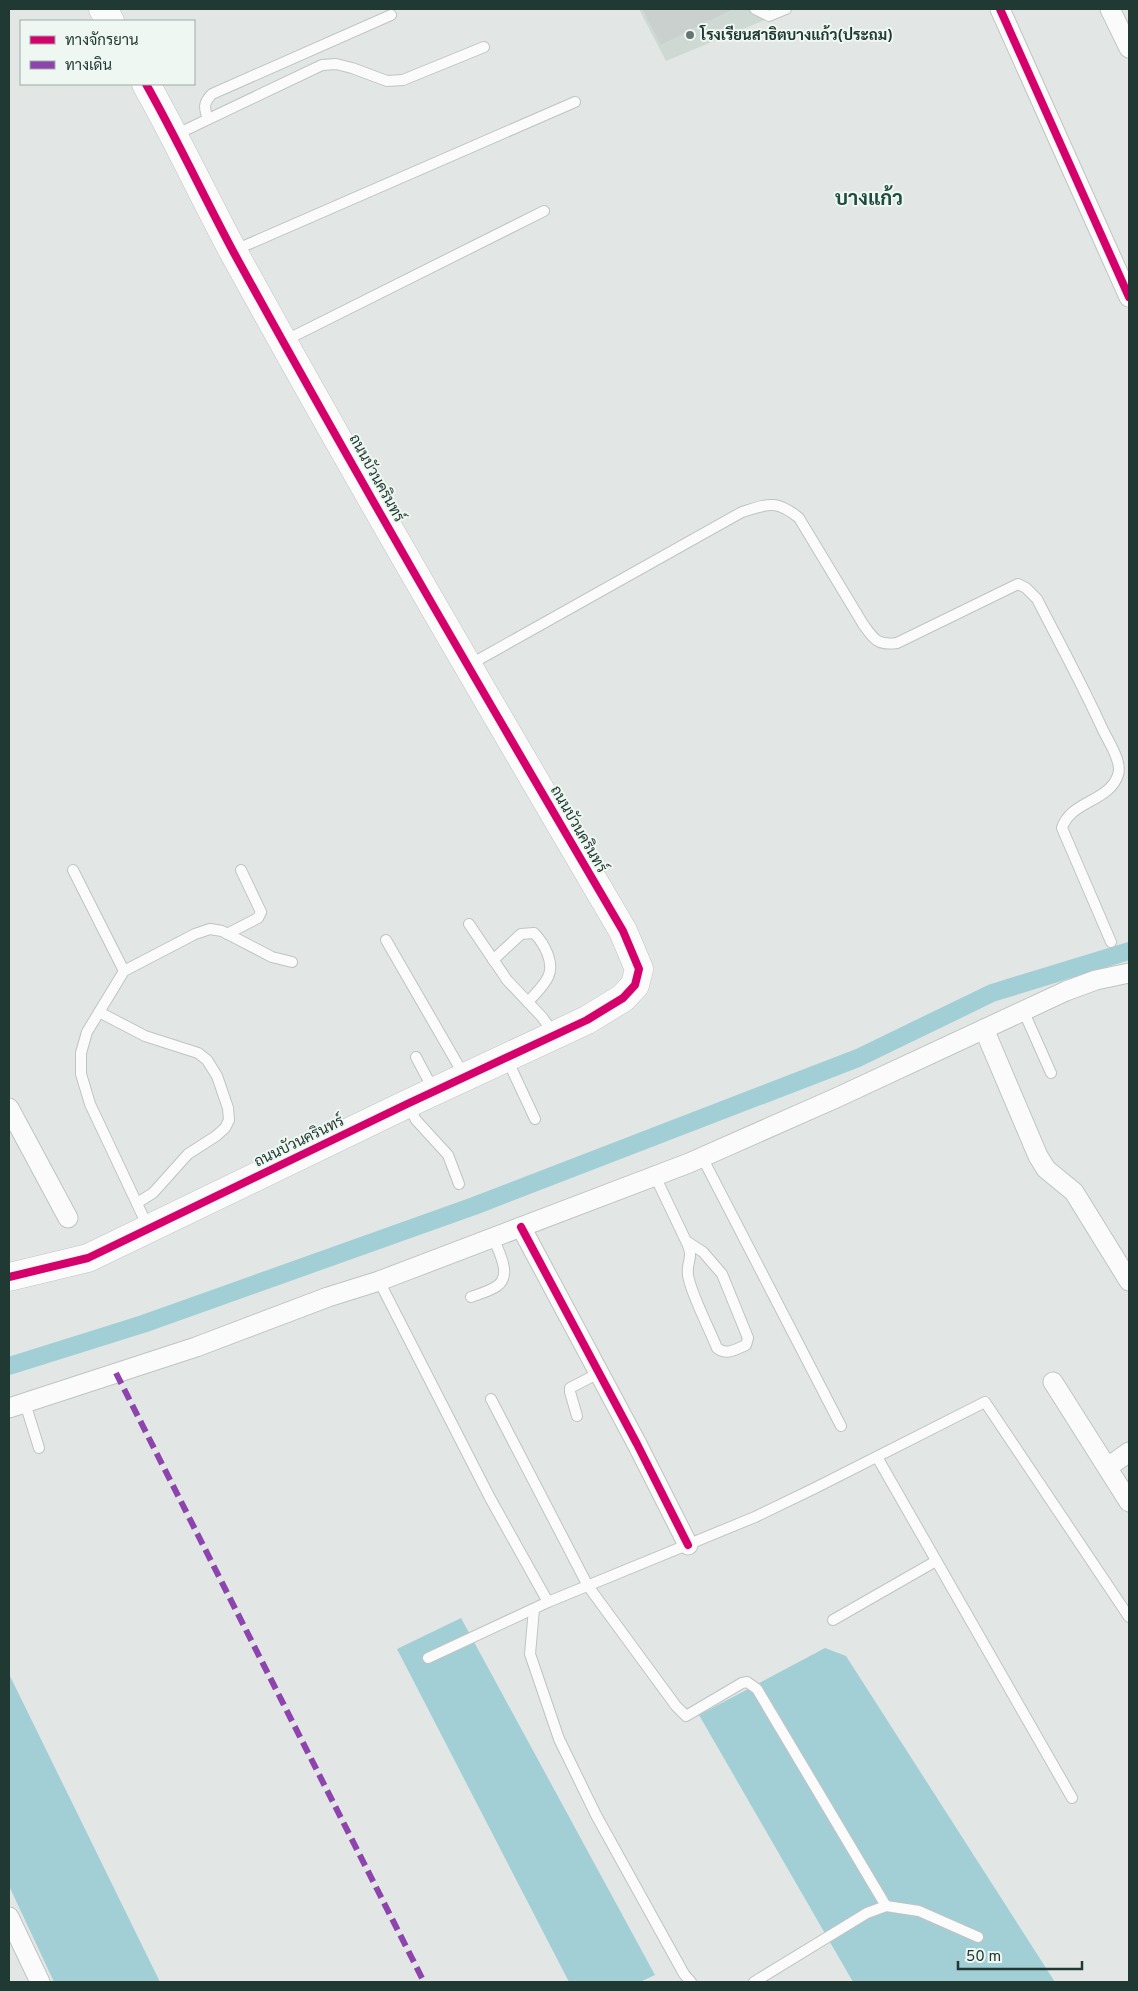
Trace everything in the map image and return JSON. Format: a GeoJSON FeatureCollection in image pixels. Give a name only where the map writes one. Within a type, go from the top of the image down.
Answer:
{"type":"FeatureCollection","features":[{"type":"Feature","properties":{"kind":"street"},"geometry":{"type":"LineString","coordinates":[[103,9],[109,20]]}},
{"type":"Feature","properties":{"kind":"street"},"geometry":{"type":"LineString","coordinates":[[1000,9],[1129,297]]}},
{"type":"Feature","properties":{"kind":"street"},"geometry":{"type":"LineString","coordinates":[[1110,9],[1129,48]]}},
{"type":"Feature","properties":{"kind":"street","name":"ถนนบัวนครินทร์"},"geometry":{"type":"LineString","coordinates":[[9,1277],[88,1258],[435,1091],[555,1036],[587,1020],[623,998],[635,985],[639,969],[623,931],[468,666],[233,251],[175,135],[147,85]]}},
{"type":"Feature","properties":{"kind":"street"},"geometry":{"type":"LineString","coordinates":[[17,1406],[196,1347],[328,1297],[379,1281],[655,1176],[702,1157],[1066,991],[1096,980],[1129,972]]}},
{"type":"Feature","properties":{"kind":"street"},"geometry":{"type":"LineString","coordinates":[[984,1029],[1038,1156],[1046,1169],[1074,1192],[1129,1281]]}},
{"type":"Feature","properties":{"kind":"street"},"geometry":{"type":"LineString","coordinates":[[9,1108],[68,1218]]}},
{"type":"Feature","properties":{"kind":"street"},"geometry":{"type":"LineString","coordinates":[[521,1227],[688,1545]]}},
{"type":"Feature","properties":{"kind":"street"},"geometry":{"type":"LineString","coordinates":[[1053,1382],[1129,1502]]}},
{"type":"Feature","properties":{"kind":"street"},"geometry":{"type":"LineString","coordinates":[[1108,1467],[1129,1452]]}},
{"type":"Feature","properties":{"kind":"street"},"geometry":{"type":"LineString","coordinates":[[9,1917],[40,1982]]}},
{"type":"Feature","properties":{"kind":"lane"},"geometry":{"type":"LineString","coordinates":[[755,9],[769,16],[786,9]]}},
{"type":"Feature","properties":{"kind":"lane"},"geometry":{"type":"LineString","coordinates":[[208,119],[204,108],[206,100],[216,92],[390,15]]}},
{"type":"Feature","properties":{"kind":"lane"},"geometry":{"type":"LineString","coordinates":[[175,135],[322,65],[336,64],[387,81],[403,80],[484,47]]}},
{"type":"Feature","properties":{"kind":"lane"},"geometry":{"type":"LineString","coordinates":[[233,251],[576,102]]}},
{"type":"Feature","properties":{"kind":"lane"},"geometry":{"type":"LineString","coordinates":[[284,342],[544,212]]}},
{"type":"Feature","properties":{"kind":"lane"},"geometry":{"type":"LineString","coordinates":[[468,666],[742,512],[768,504],[786,507],[799,518],[863,624],[874,639],[885,645],[897,644],[1018,584],[1026,588],[1037,599],[1091,703],[1118,763],[1118,774],[1111,786],[1094,799],[1073,810],[1064,818],[1062,828],[1111,942]]}},
{"type":"Feature","properties":{"kind":"lane"},"geometry":{"type":"LineString","coordinates":[[73,870],[124,970]]}},
{"type":"Feature","properties":{"kind":"lane"},"geometry":{"type":"LineString","coordinates":[[227,934],[258,918],[261,912],[241,870]]}},
{"type":"Feature","properties":{"kind":"lane"},"geometry":{"type":"LineString","coordinates":[[469,924],[507,980],[528,1002],[555,1036]]}},
{"type":"Feature","properties":{"kind":"lane"},"geometry":{"type":"LineString","coordinates":[[148,1228],[90,1104],[81,1074],[81,1053],[87,1032],[124,970],[195,934],[210,929],[227,934],[272,958],[292,962]]}},
{"type":"Feature","properties":{"kind":"lane"},"geometry":{"type":"LineString","coordinates":[[493,960],[521,934],[534,933],[540,939],[549,960],[550,971],[548,978],[528,1002]]}},
{"type":"Feature","properties":{"kind":"lane"},"geometry":{"type":"LineString","coordinates":[[386,940],[465,1078]]}},
{"type":"Feature","properties":{"kind":"lane"},"geometry":{"type":"LineString","coordinates":[[1023,1010],[1050,1074]]}},
{"type":"Feature","properties":{"kind":"lane"},"geometry":{"type":"LineString","coordinates":[[98,1012],[145,1036],[198,1053],[206,1060],[217,1076],[228,1108],[229,1120],[225,1128],[184,1158],[159,1187],[137,1203]]}},
{"type":"Feature","properties":{"kind":"lane"},"geometry":{"type":"LineString","coordinates":[[416,1057],[435,1091]]}},
{"type":"Feature","properties":{"kind":"lane"},"geometry":{"type":"LineString","coordinates":[[507,1058],[535,1119]]}},
{"type":"Feature","properties":{"kind":"lane"},"geometry":{"type":"LineString","coordinates":[[408,1104],[416,1120],[448,1155],[459,1184]]}},
{"type":"Feature","properties":{"kind":"lane"},"geometry":{"type":"LineString","coordinates":[[702,1157],[842,1426]]}},
{"type":"Feature","properties":{"kind":"lane"},"geometry":{"type":"LineString","coordinates":[[655,1176],[686,1241],[691,1251],[688,1275],[717,1348],[721,1351],[729,1352],[746,1345],[748,1338],[722,1274],[703,1252],[686,1241]]}},
{"type":"Feature","properties":{"kind":"lane"},"geometry":{"type":"LineString","coordinates":[[471,1297],[497,1286],[502,1281],[505,1267],[493,1237]]}},
{"type":"Feature","properties":{"kind":"lane"},"geometry":{"type":"LineString","coordinates":[[379,1281],[490,1498],[548,1602]]}},
{"type":"Feature","properties":{"kind":"lane"},"geometry":{"type":"LineString","coordinates":[[577,1416],[570,1388],[599,1373]]}},
{"type":"Feature","properties":{"kind":"lane"},"geometry":{"type":"LineString","coordinates":[[491,1399],[588,1586],[676,1706],[686,1716],[742,1683],[747,1682],[757,1689],[886,1906]]}},
{"type":"Feature","properties":{"kind":"lane"},"geometry":{"type":"LineString","coordinates":[[428,1658],[548,1602],[755,1517],[985,1402],[1129,1617]]}},
{"type":"Feature","properties":{"kind":"lane"},"geometry":{"type":"LineString","coordinates":[[17,1406],[38,1448]]}},
{"type":"Feature","properties":{"kind":"lane"},"geometry":{"type":"LineString","coordinates":[[877,1457],[1072,1798]]}},
{"type":"Feature","properties":{"kind":"lane"},"geometry":{"type":"LineString","coordinates":[[833,1620],[936,1561]]}},
{"type":"Feature","properties":{"kind":"lane"},"geometry":{"type":"LineString","coordinates":[[534,1609],[530,1654],[559,1739],[596,1815],[684,1974],[691,1982]]}},
{"type":"Feature","properties":{"kind":"lane"},"geometry":{"type":"LineString","coordinates":[[754,1982],[866,1913],[886,1906],[919,1911],[978,1937]]}},
{"type":"Feature","properties":{"kind":"shaded area","name":"โรงเรียนสาธิตบางแก้ว(ประถม)"},"geometry":{"type":"Polygon","coordinates":[[[639,9],[791,9],[666,61],[639,9]]]}},
{"type":"Feature","properties":{"kind":"water"},"geometry":{"type":"Polygon","coordinates":[[[461,1618],[655,1975],[640,1982],[569,1982],[397,1649],[461,1618]]]}},
{"type":"Feature","properties":{"kind":"water"},"geometry":{"type":"Polygon","coordinates":[[[825,1648],[846,1656],[1055,1982],[853,1982],[699,1715],[825,1648]]]}},
{"type":"Feature","properties":{"kind":"water"},"geometry":{"type":"Polygon","coordinates":[[[9,1674],[160,1982],[54,1982],[9,1886],[9,1674]]]}},
{"type":"Feature","properties":{"kind":"building"},"geometry":{"type":"Polygon","coordinates":[[[643,9],[732,9],[661,44],[643,9]]]}},
{"type":"Feature","properties":{"kind":"waterway"},"geometry":{"type":"LineString","coordinates":[[9,1366],[143,1324],[474,1206],[858,1058],[992,993],[1129,951]]}},
{"type":"Feature","properties":{"kind":"marked path"},"geometry":{"type":"LineString","coordinates":[[116,1373],[424,1982]]}},
{"type":"Feature","properties":{"kind":"cycle path"},"geometry":{"type":"LineString","coordinates":[[1000,9],[1129,297]]}},
{"type":"Feature","properties":{"kind":"cycle path"},"geometry":{"type":"LineString","coordinates":[[9,1277],[88,1258],[407,1104],[587,1020],[623,998],[635,985],[639,969],[623,931],[426,593],[281,338],[234,253],[147,85]]}},
{"type":"Feature","properties":{"kind":"cycle path"},"geometry":{"type":"LineString","coordinates":[[521,1227],[637,1444],[688,1545]]}},
{"type":"Feature","properties":{"kind":"place","name":"โรงเรียนสาธิตบางแก้ว(ประถม)"},"geometry":{"type":"Point","coordinates":[690,35]}},
{"type":"Feature","properties":{"kind":"district","name":"บางแก้ว"},"geometry":{"type":"Point","coordinates":[869,198]}}]}
